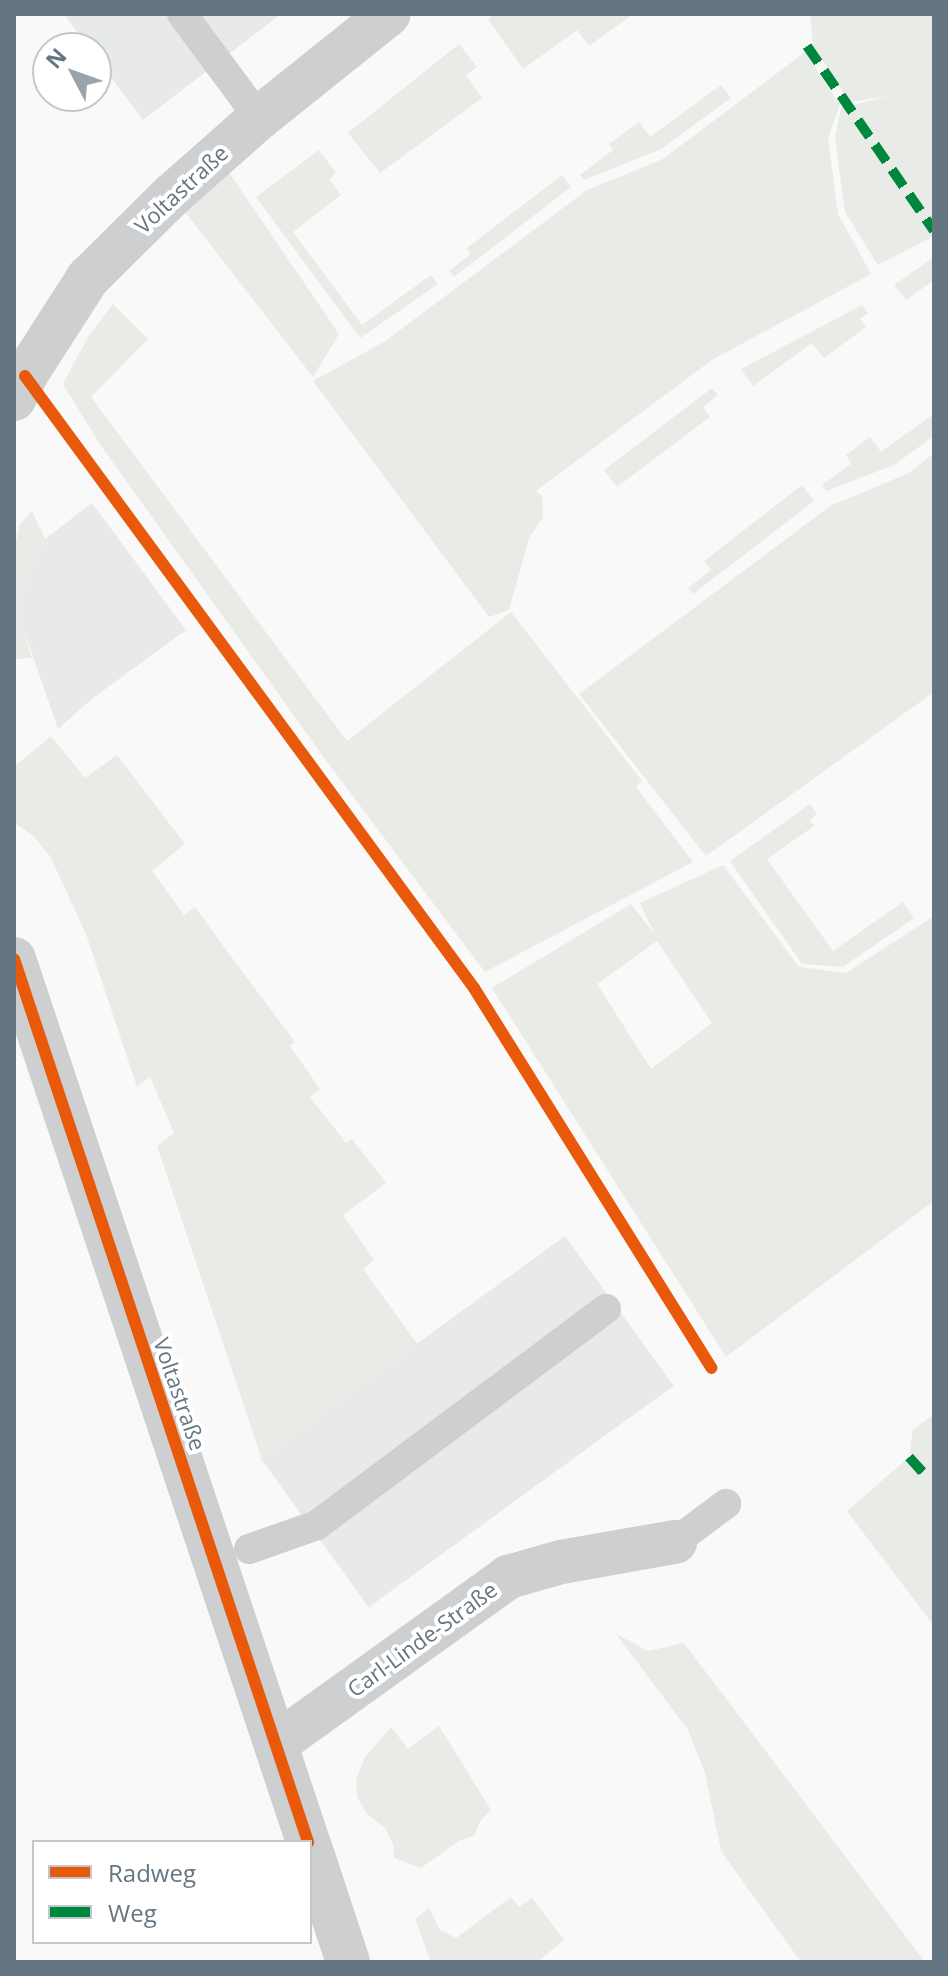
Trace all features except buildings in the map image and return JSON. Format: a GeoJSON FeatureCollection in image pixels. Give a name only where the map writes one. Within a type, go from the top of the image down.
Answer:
{"type":"FeatureCollection","features":[{"type":"Feature","properties":{"kind":"street","name":"Voltastraße"},"geometry":{"type":"LineString","coordinates":[[14,399],[25,376],[88,278],[172,195],[371,20]]}},
{"type":"Feature","properties":{"kind":"street","name":"Voltastraße"},"geometry":{"type":"LineString","coordinates":[[14,959],[308,1840]]}},
{"type":"Feature","properties":{"kind":"street","name":"Carl-Linde-Straße"},"geometry":{"type":"LineString","coordinates":[[276,1744],[508,1577],[561,1562],[675,1542]]}},
{"type":"Feature","properties":{"kind":"street","name":"Voltastraße"},"geometry":{"type":"LineString","coordinates":[[312,1853],[348,1962]]}},
{"type":"Feature","properties":{"kind":"lane"},"geometry":{"type":"LineString","coordinates":[[182,14],[259,118]]}},
{"type":"Feature","properties":{"kind":"lane"},"geometry":{"type":"LineString","coordinates":[[249,1549],[317,1525],[606,1309]]}},
{"type":"Feature","properties":{"kind":"lane"},"geometry":{"type":"LineString","coordinates":[[675,1542],[726,1504]]}},
{"type":"Feature","properties":{"kind":"shaded area"},"geometry":{"type":"Polygon","coordinates":[[[64,14],[281,14],[143,120],[112,78],[112,32],[77,32],[64,14]]]}},
{"type":"Feature","properties":{"kind":"shaded area"},"geometry":{"type":"Polygon","coordinates":[[[494,14],[633,14],[589,46],[577,30],[523,69],[488,19],[494,14]]]}},
{"type":"Feature","properties":{"kind":"shaded area"},"geometry":{"type":"Polygon","coordinates":[[[810,14],[934,14],[934,236],[878,265],[845,212],[835,138],[841,108],[889,96],[849,102],[813,45],[810,14]]]}},
{"type":"Feature","properties":{"kind":"shaded area"},"geometry":{"type":"Polygon","coordinates":[[[459,44],[477,67],[466,75],[482,98],[380,173],[348,133],[459,44]]]}},
{"type":"Feature","properties":{"kind":"shaded area"},"geometry":{"type":"Polygon","coordinates":[[[805,52],[840,105],[828,138],[838,214],[871,274],[712,360],[536,491],[542,496],[543,517],[529,538],[509,610],[489,617],[313,381],[384,342],[587,190],[663,159],[805,52]]]}},
{"type":"Feature","properties":{"kind":"shaded area"},"geometry":{"type":"Polygon","coordinates":[[[721,85],[731,98],[661,149],[584,180],[580,175],[613,150],[609,144],[639,122],[650,137],[721,85]]]}},
{"type":"Feature","properties":{"kind":"shaded area"},"geometry":{"type":"Polygon","coordinates":[[[319,150],[336,173],[329,179],[341,195],[293,232],[362,325],[431,275],[438,284],[360,338],[256,197],[319,150]]]}},
{"type":"Feature","properties":{"kind":"shaded area"},"geometry":{"type":"Polygon","coordinates":[[[219,158],[339,334],[313,377],[172,195],[219,158]]]}},
{"type":"Feature","properties":{"kind":"shaded area"},"geometry":{"type":"Polygon","coordinates":[[[562,175],[571,187],[454,277],[449,271],[471,254],[467,248],[562,175]]]}},
{"type":"Feature","properties":{"kind":"shaded area"},"geometry":{"type":"Polygon","coordinates":[[[934,257],[934,280],[906,300],[894,285],[934,257]]]}},
{"type":"Feature","properties":{"kind":"shaded area"},"geometry":{"type":"Polygon","coordinates":[[[113,304],[148,339],[91,397],[347,741],[511,612],[642,781],[636,787],[693,862],[485,972],[325,759],[99,443],[63,384],[88,337],[113,304]]]}},
{"type":"Feature","properties":{"kind":"shaded area"},"geometry":{"type":"Polygon","coordinates":[[[862,305],[868,313],[860,319],[866,327],[824,358],[812,343],[753,386],[741,369],[862,305]]]}},
{"type":"Feature","properties":{"kind":"shaded area"},"geometry":{"type":"Polygon","coordinates":[[[712,388],[718,395],[703,407],[710,417],[617,487],[604,470],[712,388]]]}},
{"type":"Feature","properties":{"kind":"shaded area"},"geometry":{"type":"Polygon","coordinates":[[[934,414],[934,436],[894,465],[826,491],[822,485],[851,464],[846,455],[870,437],[881,452],[934,414]]]}},
{"type":"Feature","properties":{"kind":"shaded area"},"geometry":{"type":"Polygon","coordinates":[[[934,453],[934,692],[706,856],[579,694],[830,506],[909,473],[934,453]]]}},
{"type":"Feature","properties":{"kind":"shaded area"},"geometry":{"type":"Polygon","coordinates":[[[802,485],[814,501],[693,594],[688,588],[711,570],[704,561],[802,485]]]}},
{"type":"Feature","properties":{"kind":"shaded area"},"geometry":{"type":"Polygon","coordinates":[[[92,503],[186,630],[93,698],[58,729],[20,619],[26,575],[45,539],[92,503]]]}},
{"type":"Feature","properties":{"kind":"shaded area"},"geometry":{"type":"Polygon","coordinates":[[[32,511],[45,539],[26,575],[20,619],[32,658],[14,659],[14,550],[20,524],[32,511]]]}},
{"type":"Feature","properties":{"kind":"shaded area"},"geometry":{"type":"Polygon","coordinates":[[[51,736],[85,778],[117,755],[185,844],[152,871],[184,915],[195,907],[295,1042],[290,1046],[320,1089],[310,1097],[346,1143],[352,1139],[386,1183],[343,1215],[374,1260],[363,1269],[418,1345],[262,1460],[157,1146],[174,1133],[150,1077],[137,1087],[86,934],[50,856],[34,837],[14,822],[14,767],[51,736]]]}},
{"type":"Feature","properties":{"kind":"shaded area"},"geometry":{"type":"Polygon","coordinates":[[[810,804],[817,814],[810,820],[814,826],[767,859],[833,951],[903,902],[914,918],[843,967],[802,964],[730,861],[810,804]]]}},
{"type":"Feature","properties":{"kind":"shaded area"},"geometry":{"type":"Polygon","coordinates":[[[723,865],[799,967],[846,973],[934,916],[934,1201],[726,1357],[492,988],[631,904],[655,935],[640,903],[723,865]],[[657,941],[597,984],[651,1069],[712,1023],[657,941]]]}},
{"type":"Feature","properties":{"kind":"shaded area"},"geometry":{"type":"Polygon","coordinates":[[[565,1236],[674,1386],[369,1607],[260,1458],[565,1236]]]}},
{"type":"Feature","properties":{"kind":"shaded area"},"geometry":{"type":"Polygon","coordinates":[[[934,1414],[934,1626],[847,1511],[909,1457],[913,1430],[934,1414]]]}},
{"type":"Feature","properties":{"kind":"shaded area"},"geometry":{"type":"Polygon","coordinates":[[[616,1634],[648,1651],[684,1643],[925,1962],[801,1962],[721,1851],[705,1773],[688,1730],[616,1634]]]}},
{"type":"Feature","properties":{"kind":"shaded area"},"geometry":{"type":"Polygon","coordinates":[[[439,1726],[491,1810],[480,1821],[474,1836],[460,1840],[421,1868],[394,1858],[393,1844],[385,1828],[368,1815],[357,1797],[356,1779],[365,1757],[391,1727],[408,1749],[439,1726]]]}},
{"type":"Feature","properties":{"kind":"shaded area"},"geometry":{"type":"Polygon","coordinates":[[[511,1897],[519,1907],[532,1898],[564,1940],[537,1962],[431,1962],[415,1919],[429,1908],[440,1930],[456,1938],[511,1897]]]}},
{"type":"Feature","properties":{"kind":"marked path"},"geometry":{"type":"LineString","coordinates":[[807,46],[934,231]]}},
{"type":"Feature","properties":{"kind":"marked path"},"geometry":{"type":"LineString","coordinates":[[909,1457],[928,1478]]}},
{"type":"Feature","properties":{"kind":"cycle path"},"geometry":{"type":"LineString","coordinates":[[25,376],[474,988],[711,1368]]}},
{"type":"Feature","properties":{"kind":"cycle path"},"geometry":{"type":"LineString","coordinates":[[14,959],[307,1840]]}}]}
